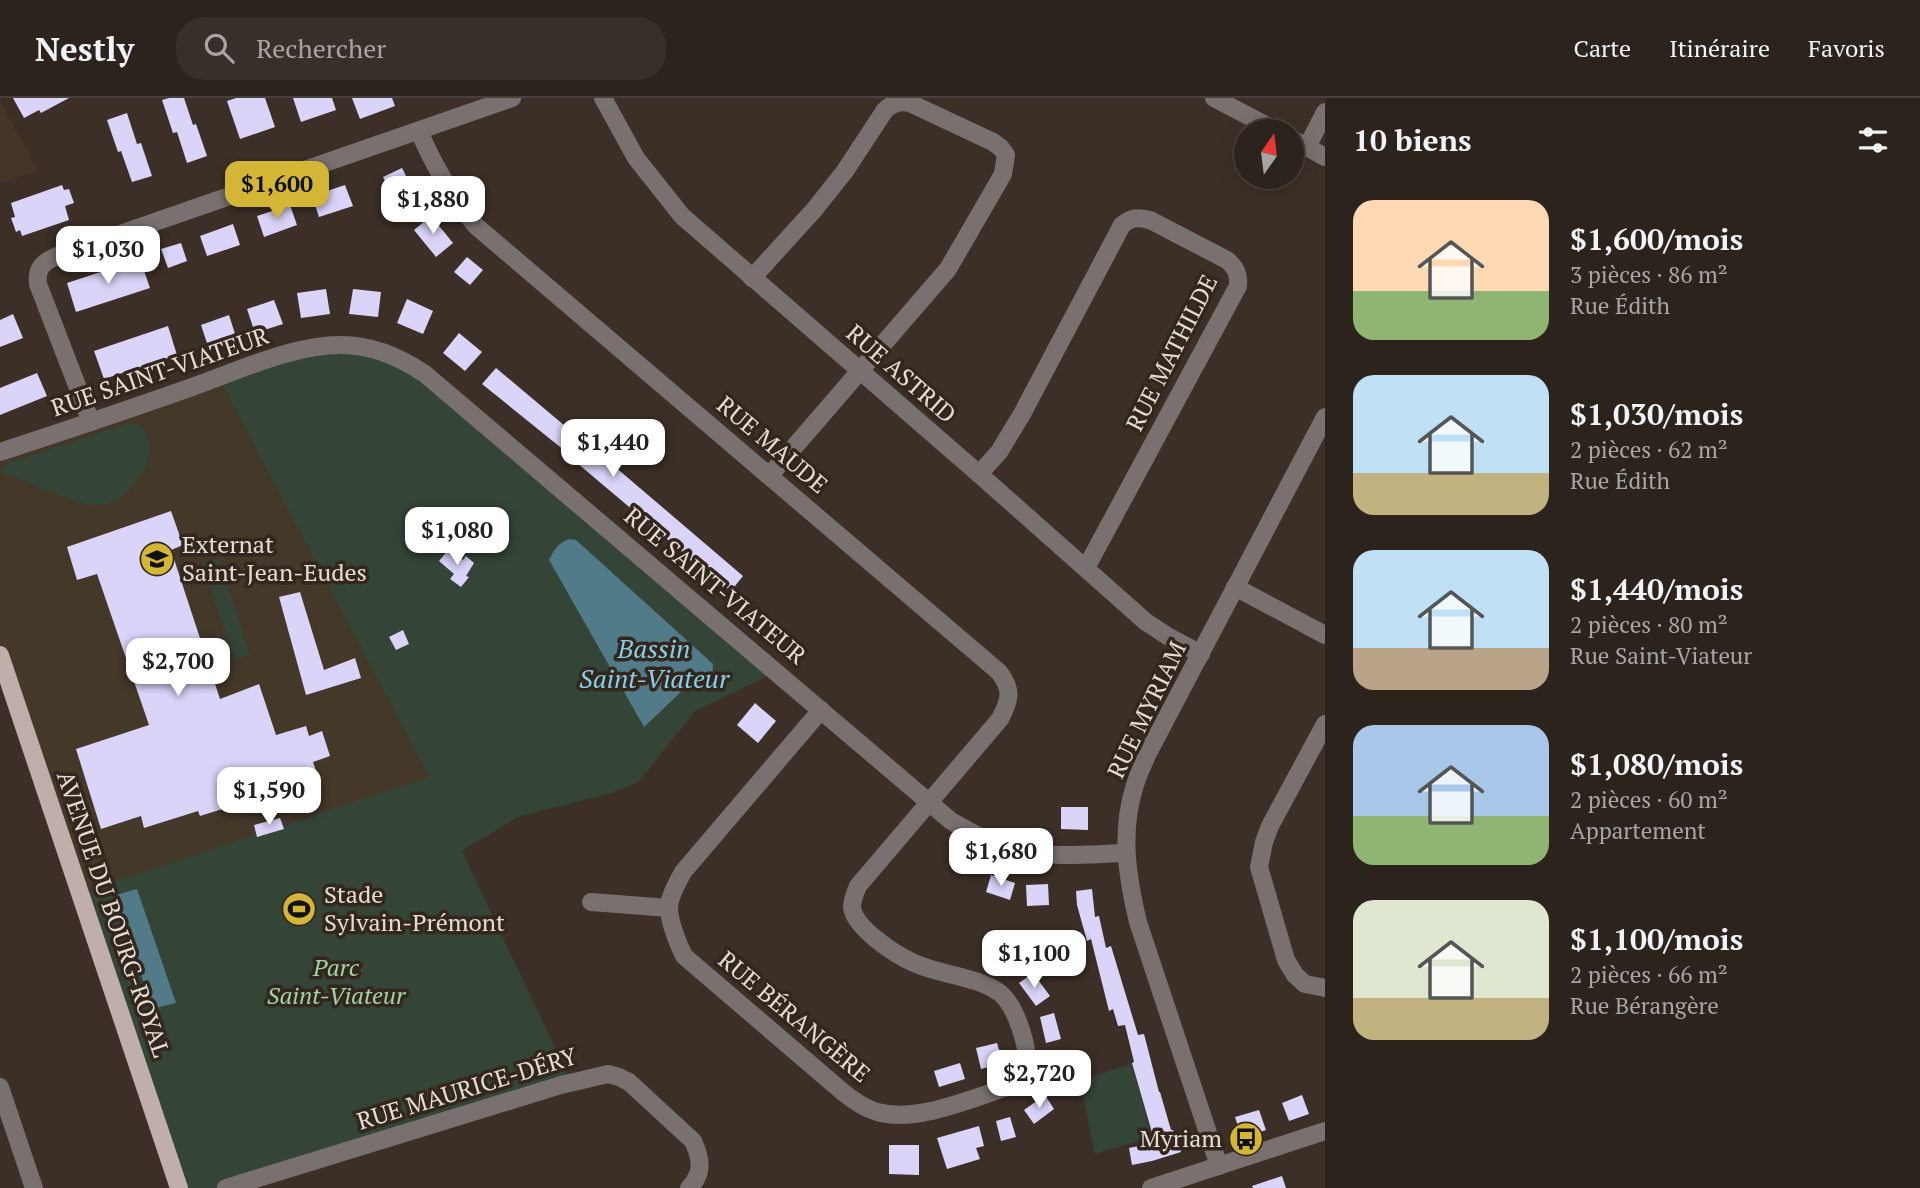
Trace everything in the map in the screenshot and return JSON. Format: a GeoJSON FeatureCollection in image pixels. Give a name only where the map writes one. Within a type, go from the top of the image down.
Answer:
{"type":"FeatureCollection","features":[{"type":"Feature","properties":{"kind":"main road","name":"AVENUE DU BOURG-ROYAL"},"geometry":{"type":"LineString","coordinates":[[0,655],[179,1188]]}},
{"type":"Feature","properties":{"kind":"street"},"geometry":{"type":"LineString","coordinates":[[91,422],[38,284],[37,276],[44,262],[512,98]]}},
{"type":"Feature","properties":{"kind":"street","name":"RUE ASTRID"},"geometry":{"type":"LineString","coordinates":[[603,98],[636,158],[682,216],[1146,622],[1202,654]]}},
{"type":"Feature","properties":{"kind":"street"},"geometry":{"type":"LineString","coordinates":[[1214,98],[1254,119]]}},
{"type":"Feature","properties":{"kind":"street"},"geometry":{"type":"LineString","coordinates":[[752,278],[814,210],[892,104],[901,101],[910,103],[1001,148],[1006,155],[1003,174],[948,269],[770,475]]}},
{"type":"Feature","properties":{"kind":"street"},"geometry":{"type":"LineString","coordinates":[[1304,137],[1325,112]]}},
{"type":"Feature","properties":{"kind":"street","name":"RUE MAUDE"},"geometry":{"type":"LineString","coordinates":[[419,131],[447,188],[476,226],[770,475],[999,672],[1006,681],[1009,692],[1007,705],[1000,719],[929,801]]}},
{"type":"Feature","properties":{"kind":"street"},"geometry":{"type":"LineString","coordinates":[[1304,146],[1325,157]]}},
{"type":"Feature","properties":{"kind":"street","name":"RUE MATHILDE"},"geometry":{"type":"LineString","coordinates":[[979,474],[999,452],[1022,414],[1122,225],[1129,219],[1139,217],[1150,220],[1227,260],[1236,268],[1238,286],[1086,568]]}},
{"type":"Feature","properties":{"kind":"street","name":"RUE SAINT-VIATEUR"},"geometry":{"type":"LineString","coordinates":[[0,452],[277,357],[312,348],[358,346],[400,358],[425,373],[951,821],[996,844],[1021,851],[1053,855],[1125,853]]}},
{"type":"Feature","properties":{"kind":"street","name":"RUE MYRIAM"},"geometry":{"type":"LineString","coordinates":[[1219,1166],[1138,922],[1130,891],[1125,853],[1128,817],[1135,785],[1147,755],[1325,417]]}},
{"type":"Feature","properties":{"kind":"street"},"geometry":{"type":"LineString","coordinates":[[1235,587],[1325,635]]}},
{"type":"Feature","properties":{"kind":"street"},"geometry":{"type":"LineString","coordinates":[[591,902],[669,908],[676,884],[683,872],[821,710]]}},
{"type":"Feature","properties":{"kind":"street"},"geometry":{"type":"LineString","coordinates":[[1325,724],[1270,826],[1259,867],[1286,960],[1295,975],[1305,984],[1325,988]]}},
{"type":"Feature","properties":{"kind":"street","name":"RUE BÉRANGÈRE"},"geometry":{"type":"LineString","coordinates":[[669,908],[676,939],[684,956],[857,1103],[877,1112],[918,1115],[1008,1087],[1019,1078],[1025,1068],[1027,1055],[1025,1041],[1010,1005],[1001,994],[989,986],[914,963],[861,926],[852,907],[858,886],[929,801]]}},
{"type":"Feature","properties":{"kind":"street","name":"RUE MAURICE-DÉRY"},"geometry":{"type":"LineString","coordinates":[[226,1188],[561,1085],[608,1074],[629,1082],[693,1141],[701,1164],[698,1177],[689,1188]]}},
{"type":"Feature","properties":{"kind":"street"},"geometry":{"type":"LineString","coordinates":[[0,1087],[34,1188]]}},
{"type":"Feature","properties":{"kind":"street"},"geometry":{"type":"LineString","coordinates":[[1151,1188],[1325,1131]]}},
{"type":"Feature","properties":{"kind":"shaded area"},"geometry":{"type":"Polygon","coordinates":[[[0,100],[37,171],[0,183],[0,100]]]}},
{"type":"Feature","properties":{"kind":"shaded area","name":"Externat Saint-Jean-Eudes"},"geometry":{"type":"Polygon","coordinates":[[[218,377],[429,777],[81,893],[0,655],[0,452],[218,377]]]}},
{"type":"Feature","properties":{"kind":"green space","name":"Parc Saint-Viateur"},"geometry":{"type":"Polygon","coordinates":[[[311,348],[386,353],[779,673],[695,711],[638,782],[612,793],[518,817],[462,851],[568,1075],[226,1188],[179,1188],[81,893],[429,777],[218,377],[311,348]]]}},
{"type":"Feature","properties":{"kind":"green space"},"geometry":{"type":"Polygon","coordinates":[[[129,423],[142,428],[149,439],[148,461],[136,483],[118,499],[108,503],[92,505],[76,502],[4,473],[5,464],[129,423]]]}},
{"type":"Feature","properties":{"kind":"green space"},"geometry":{"type":"Polygon","coordinates":[[[219,558],[250,655],[234,659],[202,563],[219,558]]]}},
{"type":"Feature","properties":{"kind":"green space"},"geometry":{"type":"Polygon","coordinates":[[[1132,1063],[1152,1137],[1095,1154],[1080,1081],[1132,1063]]]}},
{"type":"Feature","properties":{"kind":"water","name":"Bassin Saint-Viateur"},"geometry":{"type":"Polygon","coordinates":[[[569,539],[576,540],[713,664],[712,676],[704,683],[683,690],[644,727],[549,560],[557,547],[569,539]]]}},
{"type":"Feature","properties":{"kind":"water"},"geometry":{"type":"Polygon","coordinates":[[[137,889],[176,1003],[152,1009],[116,895],[137,889]]]}},
{"type":"Feature","properties":{"kind":"building"},"geometry":{"type":"Polygon","coordinates":[[[13,98],[69,98],[41,113],[39,110],[24,118],[13,98]]]}},
{"type":"Feature","properties":{"kind":"building"},"geometry":{"type":"Polygon","coordinates":[[[184,98],[207,156],[187,163],[177,132],[173,133],[162,100],[184,98]]]}},
{"type":"Feature","properties":{"kind":"building"},"geometry":{"type":"Polygon","coordinates":[[[236,98],[265,98],[275,127],[240,139],[227,101],[236,98]]]}},
{"type":"Feature","properties":{"kind":"building"},"geometry":{"type":"Polygon","coordinates":[[[293,98],[332,98],[336,110],[301,122],[293,98]]]}},
{"type":"Feature","properties":{"kind":"building"},"geometry":{"type":"Polygon","coordinates":[[[352,98],[392,98],[395,106],[360,119],[352,98]]]}},
{"type":"Feature","properties":{"kind":"building"},"geometry":{"type":"Polygon","coordinates":[[[127,113],[137,144],[141,143],[152,176],[132,182],[107,120],[127,113]]]}},
{"type":"Feature","properties":{"kind":"building"},"geometry":{"type":"Polygon","coordinates":[[[402,168],[418,199],[398,209],[383,177],[402,168]]]}},
{"type":"Feature","properties":{"kind":"building"},"geometry":{"type":"Polygon","coordinates":[[[62,185],[64,190],[69,189],[74,203],[65,206],[69,220],[22,236],[20,230],[16,232],[11,218],[15,217],[11,203],[62,185]]]}},
{"type":"Feature","properties":{"kind":"building"},"geometry":{"type":"Polygon","coordinates":[[[345,185],[353,206],[319,217],[312,196],[345,185]]]}},
{"type":"Feature","properties":{"kind":"building"},"geometry":{"type":"Polygon","coordinates":[[[290,205],[297,225],[264,237],[257,216],[290,205]]]}},
{"type":"Feature","properties":{"kind":"building"},"geometry":{"type":"Polygon","coordinates":[[[431,216],[453,243],[436,257],[414,230],[431,216]]]}},
{"type":"Feature","properties":{"kind":"building"},"geometry":{"type":"Polygon","coordinates":[[[233,224],[240,245],[207,256],[200,236],[233,224]]]}},
{"type":"Feature","properties":{"kind":"building"},"geometry":{"type":"Polygon","coordinates":[[[181,243],[187,261],[168,268],[161,249],[181,243]]]}},
{"type":"Feature","properties":{"kind":"building"},"geometry":{"type":"Polygon","coordinates":[[[467,257],[483,270],[470,285],[454,272],[467,257]]]}},
{"type":"Feature","properties":{"kind":"building"},"geometry":{"type":"Polygon","coordinates":[[[140,259],[150,288],[76,312],[67,283],[140,259]]]}},
{"type":"Feature","properties":{"kind":"building"},"geometry":{"type":"Polygon","coordinates":[[[326,289],[330,314],[301,318],[297,293],[326,289]]]}},
{"type":"Feature","properties":{"kind":"building"},"geometry":{"type":"Polygon","coordinates":[[[353,289],[381,292],[378,317],[349,314],[353,289]]]}},
{"type":"Feature","properties":{"kind":"building"},"geometry":{"type":"Polygon","coordinates":[[[407,299],[433,311],[423,334],[397,323],[407,299]]]}},
{"type":"Feature","properties":{"kind":"building"},"geometry":{"type":"Polygon","coordinates":[[[274,300],[283,324],[255,333],[247,309],[274,300]]]}},
{"type":"Feature","properties":{"kind":"building"},"geometry":{"type":"Polygon","coordinates":[[[13,314],[23,338],[0,347],[0,320],[13,314]]]}},
{"type":"Feature","properties":{"kind":"building"},"geometry":{"type":"Polygon","coordinates":[[[229,315],[237,340],[209,349],[201,325],[229,315]]]}},
{"type":"Feature","properties":{"kind":"building"},"geometry":{"type":"Polygon","coordinates":[[[168,326],[177,355],[104,379],[94,351],[168,326]]]}},
{"type":"Feature","properties":{"kind":"building"},"geometry":{"type":"Polygon","coordinates":[[[459,333],[482,352],[465,371],[443,353],[459,333]]]}},
{"type":"Feature","properties":{"kind":"building"},"geometry":{"type":"Polygon","coordinates":[[[496,368],[743,576],[731,591],[692,559],[691,561],[565,451],[482,384],[496,368]]]}},
{"type":"Feature","properties":{"kind":"building"},"geometry":{"type":"Polygon","coordinates":[[[37,373],[47,396],[0,415],[0,388],[37,373]]]}},
{"type":"Feature","properties":{"kind":"building"},"geometry":{"type":"Polygon","coordinates":[[[171,511],[183,545],[171,550],[220,699],[259,684],[276,735],[306,726],[309,736],[322,731],[330,756],[313,762],[319,779],[200,816],[198,811],[144,828],[141,816],[101,829],[76,749],[149,725],[97,574],[77,580],[67,547],[171,511]]]}},
{"type":"Feature","properties":{"kind":"building"},"geometry":{"type":"Polygon","coordinates":[[[450,548],[463,560],[466,556],[474,563],[466,576],[469,577],[461,587],[450,579],[454,574],[439,561],[450,548]]]}},
{"type":"Feature","properties":{"kind":"building"},"geometry":{"type":"Polygon","coordinates":[[[300,592],[324,670],[355,658],[361,678],[306,695],[279,597],[300,592]]]}},
{"type":"Feature","properties":{"kind":"building"},"geometry":{"type":"Polygon","coordinates":[[[403,630],[409,644],[396,650],[389,637],[403,630]]]}},
{"type":"Feature","properties":{"kind":"building"},"geometry":{"type":"Polygon","coordinates":[[[755,703],[776,721],[758,743],[737,725],[755,703]]]}},
{"type":"Feature","properties":{"kind":"building"},"geometry":{"type":"Polygon","coordinates":[[[1061,807],[1088,807],[1088,830],[1061,829],[1061,807]]]}},
{"type":"Feature","properties":{"kind":"building"},"geometry":{"type":"Polygon","coordinates":[[[280,818],[284,829],[257,837],[254,825],[280,818]]]}},
{"type":"Feature","properties":{"kind":"building"},"geometry":{"type":"Polygon","coordinates":[[[991,875],[1015,883],[1010,900],[986,892],[991,875]]]}},
{"type":"Feature","properties":{"kind":"building"},"geometry":{"type":"Polygon","coordinates":[[[1048,884],[1049,905],[1027,906],[1026,885],[1048,884]]]}},
{"type":"Feature","properties":{"kind":"building"},"geometry":{"type":"Polygon","coordinates":[[[1092,889],[1095,917],[1099,916],[1106,948],[1111,946],[1138,1035],[1144,1034],[1159,1092],[1181,1152],[1132,1165],[1129,1148],[1154,1143],[1153,1136],[1132,1063],[1134,1062],[1125,1025],[1118,1026],[1113,1009],[1109,1011],[1091,939],[1087,941],[1077,905],[1076,891],[1092,889]]]}},
{"type":"Feature","properties":{"kind":"building"},"geometry":{"type":"Polygon","coordinates":[[[990,945],[1015,953],[1009,971],[984,962],[990,945]]]}},
{"type":"Feature","properties":{"kind":"building"},"geometry":{"type":"Polygon","coordinates":[[[1033,973],[1050,996],[1036,1006],[1019,983],[1033,973]]]}},
{"type":"Feature","properties":{"kind":"building"},"geometry":{"type":"Polygon","coordinates":[[[1054,1013],[1061,1039],[1046,1043],[1040,1017],[1054,1013]]]}},
{"type":"Feature","properties":{"kind":"building"},"geometry":{"type":"Polygon","coordinates":[[[997,1043],[1003,1063],[981,1069],[976,1048],[997,1043]]]}},
{"type":"Feature","properties":{"kind":"building"},"geometry":{"type":"Polygon","coordinates":[[[1051,1053],[1068,1055],[1064,1082],[1048,1080],[1051,1053]]]}},
{"type":"Feature","properties":{"kind":"building"},"geometry":{"type":"Polygon","coordinates":[[[960,1063],[965,1079],[939,1087],[934,1071],[960,1063]]]}},
{"type":"Feature","properties":{"kind":"building"},"geometry":{"type":"Polygon","coordinates":[[[1045,1095],[1054,1109],[1034,1124],[1024,1110],[1045,1095]]]}},
{"type":"Feature","properties":{"kind":"building"},"geometry":{"type":"Polygon","coordinates":[[[1302,1095],[1309,1114],[1289,1121],[1282,1103],[1302,1095]]]}},
{"type":"Feature","properties":{"kind":"building"},"geometry":{"type":"Polygon","coordinates":[[[1259,1110],[1266,1130],[1242,1138],[1235,1117],[1259,1110]]]}},
{"type":"Feature","properties":{"kind":"building"},"geometry":{"type":"Polygon","coordinates":[[[1010,1117],[1016,1137],[1001,1141],[996,1121],[1010,1117]]]}},
{"type":"Feature","properties":{"kind":"building"},"geometry":{"type":"Polygon","coordinates":[[[979,1126],[984,1146],[976,1148],[980,1159],[947,1169],[937,1138],[979,1126]]]}},
{"type":"Feature","properties":{"kind":"building"},"geometry":{"type":"Polygon","coordinates":[[[889,1145],[919,1145],[919,1175],[889,1174],[889,1145]]]}},
{"type":"Feature","properties":{"kind":"building"},"geometry":{"type":"Polygon","coordinates":[[[1282,1176],[1286,1188],[1252,1186],[1282,1176]]]}},
{"type":"Feature","properties":{"kind":"place","name":"Externat Saint-Jean-Eudes"},"geometry":{"type":"Point","coordinates":[157,559]}},
{"type":"Feature","properties":{"kind":"place","name":"Stade Sylvain-Prémont"},"geometry":{"type":"Point","coordinates":[299,909]}},
{"type":"Feature","properties":{"kind":"place","name":"Myriam"},"geometry":{"type":"Point","coordinates":[1246,1139]}}]}
